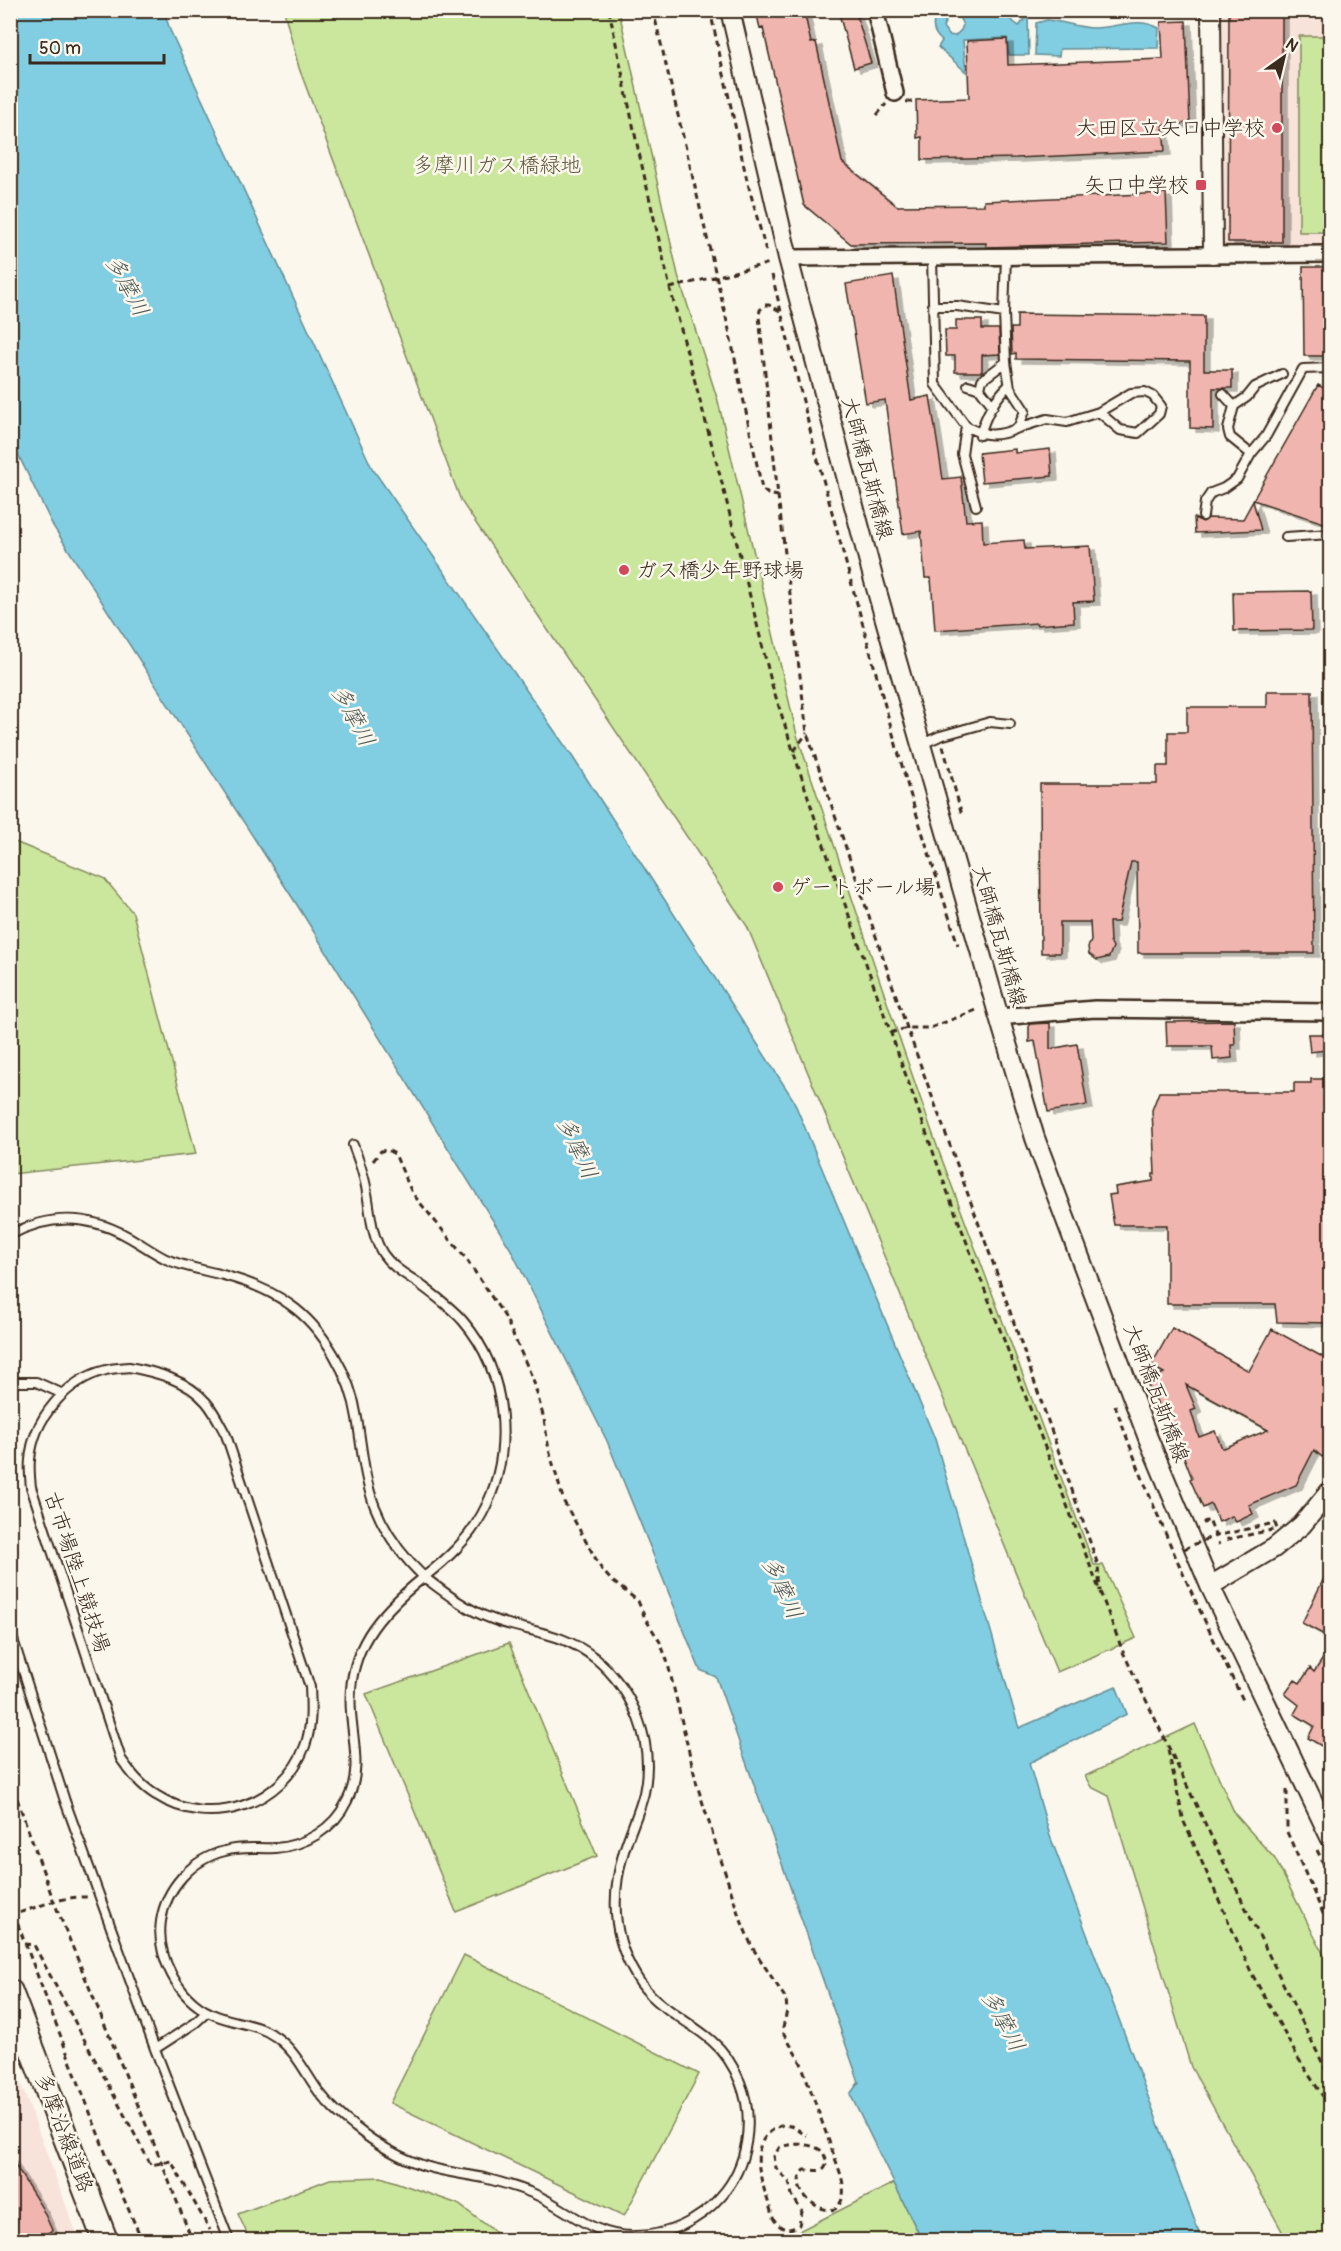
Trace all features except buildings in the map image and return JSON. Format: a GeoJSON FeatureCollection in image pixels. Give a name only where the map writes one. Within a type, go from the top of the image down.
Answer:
{"type":"FeatureCollection","features":[{"type":"Feature","properties":{"kind":"main road","name":"多摩沿線道路"},"geometry":{"type":"LineString","coordinates":[[10,1992],[105,2241]]}},
{"type":"Feature","properties":{"kind":"street","name":"大師橋瓦斯橋線"},"geometry":{"type":"LineString","coordinates":[[730,10],[788,258],[874,580],[1035,1138],[1148,1438],[1210,1586],[1330,1837]]}},
{"type":"Feature","properties":{"kind":"street"},"geometry":{"type":"LineString","coordinates":[[875,10],[895,93]]}},
{"type":"Feature","properties":{"kind":"street"},"geometry":{"type":"LineString","coordinates":[[1211,10],[1213,254]]}},
{"type":"Feature","properties":{"kind":"street"},"geometry":{"type":"LineString","coordinates":[[788,258],[1330,254]]}},
{"type":"Feature","properties":{"kind":"street"},"geometry":{"type":"LineString","coordinates":[[999,1017],[1095,1009],[1330,1012]]}},
{"type":"Feature","properties":{"kind":"street"},"geometry":{"type":"LineString","coordinates":[[1210,1586],[1274,1548],[1302,1525],[1330,1491]]}},
{"type":"Feature","properties":{"kind":"lane"},"geometry":{"type":"LineString","coordinates":[[1006,256],[1004,313],[1006,363],[1010,386],[1025,411],[1018,428]]}},
{"type":"Feature","properties":{"kind":"lane"},"geometry":{"type":"LineString","coordinates":[[932,257],[935,384],[966,426],[980,435],[1005,434],[1047,419],[1067,422],[1099,412],[1131,393],[1145,392],[1154,396],[1161,406],[1159,414],[1138,433],[1120,430],[1099,412]]}},
{"type":"Feature","properties":{"kind":"lane"},"geometry":{"type":"LineString","coordinates":[[933,306],[957,306],[1004,313]]}},
{"type":"Feature","properties":{"kind":"lane"},"geometry":{"type":"LineString","coordinates":[[980,389],[982,380],[1006,363]]}},
{"type":"Feature","properties":{"kind":"lane"},"geometry":{"type":"LineString","coordinates":[[1203,516],[1205,501],[1211,493],[1237,479],[1251,454],[1266,436],[1304,369],[1330,368]]}},
{"type":"Feature","properties":{"kind":"lane"},"geometry":{"type":"LineString","coordinates":[[1251,454],[1230,437],[1228,429],[1234,406],[1247,397],[1255,387],[1282,374]]}},
{"type":"Feature","properties":{"kind":"lane"},"geometry":{"type":"LineString","coordinates":[[968,385],[980,389],[993,406]]}},
{"type":"Feature","properties":{"kind":"lane"},"geometry":{"type":"LineString","coordinates":[[980,435],[985,415],[998,396],[1010,386]]}},
{"type":"Feature","properties":{"kind":"lane"},"geometry":{"type":"LineString","coordinates":[[1223,394],[1234,406]]}},
{"type":"Feature","properties":{"kind":"lane"},"geometry":{"type":"LineString","coordinates":[[966,426],[962,454],[976,506]]}},
{"type":"Feature","properties":{"kind":"lane"},"geometry":{"type":"LineString","coordinates":[[1286,537],[1330,534]]}},
{"type":"Feature","properties":{"kind":"lane"},"geometry":{"type":"LineString","coordinates":[[921,745],[940,736],[990,722],[1010,724]]}},
{"type":"Feature","properties":{"kind":"lane"},"geometry":{"type":"LineString","coordinates":[[10,1235],[50,1220],[87,1220],[119,1232],[166,1259],[244,1282],[290,1304],[314,1328],[338,1364],[357,1417],[362,1456],[374,1506],[397,1548],[424,1577],[456,1601],[494,1620],[555,1635],[575,1645],[592,1656],[621,1685],[638,1717],[647,1774],[643,1796],[619,1870],[615,1913],[619,1939],[639,1982],[651,1996],[712,2041],[726,2055],[747,2102],[744,2155],[738,2170],[719,2199],[683,2225],[648,2236],[626,2237],[604,2232],[580,2222],[541,2197],[526,2191],[482,2178],[423,2166],[374,2142],[334,2109],[282,2041],[268,2031],[246,2022],[207,2012],[178,1986],[162,1949],[160,1926],[164,1908],[182,1876],[211,1856],[226,1850],[249,1847],[277,1848],[300,1844],[331,1824],[341,1812],[350,1796],[357,1758],[350,1693],[356,1664],[370,1631],[396,1600],[424,1577],[448,1559],[460,1545],[483,1513],[500,1464],[500,1402],[493,1371],[475,1335],[446,1303],[397,1270],[384,1255],[374,1235],[363,1172],[353,1145]]}},
{"type":"Feature","properties":{"kind":"lane","name":"古市場陸上競技場"},"geometry":{"type":"LineString","coordinates":[[129,1367],[154,1371],[180,1382],[206,1402],[226,1435],[309,1687],[311,1717],[306,1744],[296,1766],[279,1786],[255,1802],[214,1812],[177,1805],[156,1796],[136,1779],[121,1759],[30,1487],[30,1458],[36,1434],[47,1411],[63,1394],[80,1382],[105,1370],[129,1367]]}},
{"type":"Feature","properties":{"kind":"lane"},"geometry":{"type":"LineString","coordinates":[[10,1382],[36,1382],[63,1394]]}},
{"type":"Feature","properties":{"kind":"lane"},"geometry":{"type":"LineString","coordinates":[[10,1630],[65,1801],[155,2049],[229,2241]]}},
{"type":"Feature","properties":{"kind":"lane"},"geometry":{"type":"LineString","coordinates":[[155,2049],[195,2023],[207,2012]]}},
{"type":"Feature","properties":{"kind":"path"},"geometry":{"type":"LineString","coordinates":[[609,10],[670,288],[722,483],[772,685],[821,837],[890,1034],[1123,1652],[1330,2078]]}},
{"type":"Feature","properties":{"kind":"path"},"geometry":{"type":"LineString","coordinates":[[653,10],[717,277],[762,489],[768,494],[778,496]]}},
{"type":"Feature","properties":{"kind":"path"},"geometry":{"type":"LineString","coordinates":[[710,10],[746,176],[766,252]]}},
{"type":"Feature","properties":{"kind":"path"},"geometry":{"type":"LineString","coordinates":[[670,288],[770,263],[780,312],[765,305],[760,310],[759,316],[807,733],[907,1028],[996,1271],[1098,1566],[1100,1595]]}},
{"type":"Feature","properties":{"kind":"path"},"geometry":{"type":"LineString","coordinates":[[793,752],[807,733]]}},
{"type":"Feature","properties":{"kind":"path"},"geometry":{"type":"LineString","coordinates":[[890,1034],[907,1028],[930,1028],[978,1009]]}},
{"type":"Feature","properties":{"kind":"path"},"geometry":{"type":"LineString","coordinates":[[372,1166],[374,1157],[381,1151],[387,1150],[395,1154],[412,1193],[468,1260],[505,1317],[533,1379],[544,1419],[549,1450],[564,1502],[602,1570],[638,1601],[664,1651],[695,1778],[738,1913],[752,1947],[786,1999],[784,2034],[801,2063],[841,2175],[843,2190],[841,2202],[835,2209],[822,2210],[804,2194],[799,2182],[802,2172],[817,2171],[825,2166],[826,2158],[823,2152],[812,2146],[791,2144],[779,2148],[774,2156],[776,2168],[789,2182],[802,2212],[799,2225],[785,2229],[776,2223],[772,2216],[757,2160],[759,2148],[768,2134],[779,2127],[792,2127],[807,2135]]}},
{"type":"Feature","properties":{"kind":"path"},"geometry":{"type":"LineString","coordinates":[[1211,1537],[1204,1522],[1209,1520],[1219,1545]]}},
{"type":"Feature","properties":{"kind":"path"},"geometry":{"type":"LineString","coordinates":[[1184,1549],[1211,1537],[1275,1522],[1276,1529],[1224,1540]]}},
{"type":"Feature","properties":{"kind":"path"},"geometry":{"type":"LineString","coordinates":[[1167,1745],[1184,1822],[1252,1974],[1298,2058],[1322,2095],[1330,2102]]}},
{"type":"Feature","properties":{"kind":"path"},"geometry":{"type":"LineString","coordinates":[[10,1779],[54,1902],[162,2162],[192,2241]]}},
{"type":"Feature","properties":{"kind":"path"},"geometry":{"type":"LineString","coordinates":[[1287,1788],[1287,1832],[1330,1929]]}},
{"type":"Feature","properties":{"kind":"path"},"geometry":{"type":"LineString","coordinates":[[12,1915],[76,1897],[100,1898]]}},
{"type":"Feature","properties":{"kind":"path"},"geometry":{"type":"LineString","coordinates":[[10,1904],[12,1915],[51,2006],[119,2188],[142,2241]]}},
{"type":"Feature","properties":{"kind":"path"},"geometry":{"type":"LineString","coordinates":[[24,1944],[34,1945],[151,2165],[171,2161],[213,2235]]}},
{"type":"Feature","properties":{"kind":"path"},"geometry":{"type":"LineString","coordinates":[[10,1948],[12,1957]]}},
{"type":"Feature","properties":{"kind":"shaded area","name":"大田区立矢口中学校"},"geometry":{"type":"Polygon","coordinates":[[[1222,11],[1330,11],[1330,246],[1224,245],[1222,11]]]}},
{"type":"Feature","properties":{"kind":"shaded area"},"geometry":{"type":"Polygon","coordinates":[[[11,2057],[79,2240],[11,2240],[11,2057]]]}},
{"type":"Feature","properties":{"kind":"green space","name":"多摩川ガス橋緑地"},"geometry":{"type":"Polygon","coordinates":[[[284,11],[619,11],[678,275],[718,401],[797,735],[938,1149],[1094,1565],[1103,1565],[1136,1638],[1057,1672],[747,926],[461,501],[299,68],[284,11]]]}},
{"type":"Feature","properties":{"kind":"green space"},"geometry":{"type":"Polygon","coordinates":[[[1299,36],[1330,36],[1330,232],[1299,232],[1299,36]]]}},
{"type":"Feature","properties":{"kind":"green space"},"geometry":{"type":"Polygon","coordinates":[[[10,840],[104,878],[133,913],[196,1154],[11,1174],[10,840]]]}},
{"type":"Feature","properties":{"kind":"green space"},"geometry":{"type":"Polygon","coordinates":[[[509,1643],[597,1856],[456,1912],[366,1694],[509,1643]]]}},
{"type":"Feature","properties":{"kind":"green space"},"geometry":{"type":"Polygon","coordinates":[[[1195,1724],[1235,1814],[1275,1859],[1330,1967],[1330,2240],[1287,2240],[1191,2067],[1109,1796],[1091,1787],[1085,1776],[1195,1724]]]}},
{"type":"Feature","properties":{"kind":"green space"},"geometry":{"type":"Polygon","coordinates":[[[464,1955],[699,2074],[624,2216],[390,2103],[464,1955]]]}},
{"type":"Feature","properties":{"kind":"green space"},"geometry":{"type":"Polygon","coordinates":[[[381,2177],[458,2204],[506,2240],[250,2240],[238,2214],[330,2179],[381,2177]]]}},
{"type":"Feature","properties":{"kind":"green space"},"geometry":{"type":"Polygon","coordinates":[[[894,2183],[922,2240],[781,2240],[894,2183]]]}},
{"type":"Feature","properties":{"kind":"water","name":"多摩川"},"geometry":{"type":"Polygon","coordinates":[[[11,10],[164,11],[170,30],[372,468],[572,756],[793,1099],[935,1439],[1019,1728],[1116,1686],[1127,1714],[1029,1763],[1050,1836],[1202,2240],[922,2240],[850,2094],[859,2082],[716,1677],[700,1670],[607,1441],[510,1248],[299,908],[53,526],[11,440],[11,10]]]}},
{"type":"Feature","properties":{"kind":"water"},"geometry":{"type":"Polygon","coordinates":[[[939,11],[959,11],[956,16],[947,18],[943,27],[949,35],[955,36],[963,25],[959,17],[963,11],[999,11],[1019,26],[1028,15],[1029,55],[1009,55],[1007,38],[963,40],[966,72],[938,47],[942,41],[933,27],[939,11]]]}},
{"type":"Feature","properties":{"kind":"water"},"geometry":{"type":"Polygon","coordinates":[[[1047,20],[1094,28],[1135,23],[1151,25],[1159,28],[1158,48],[1060,49],[1059,56],[1035,55],[1036,23],[1047,20]]]}},
{"type":"Feature","properties":{"kind":"place","name":"大田区立矢口中学校"},"geometry":{"type":"Point","coordinates":[1277,128]}},
{"type":"Feature","properties":{"kind":"place","name":"矢口中学校"},"geometry":{"type":"Point","coordinates":[1201,185]}},
{"type":"Feature","properties":{"kind":"place","name":"ガス橋少年野球場"},"geometry":{"type":"Point","coordinates":[624,570]}},
{"type":"Feature","properties":{"kind":"place","name":"ゲートボール場"},"geometry":{"type":"Point","coordinates":[778,887]}}]}
